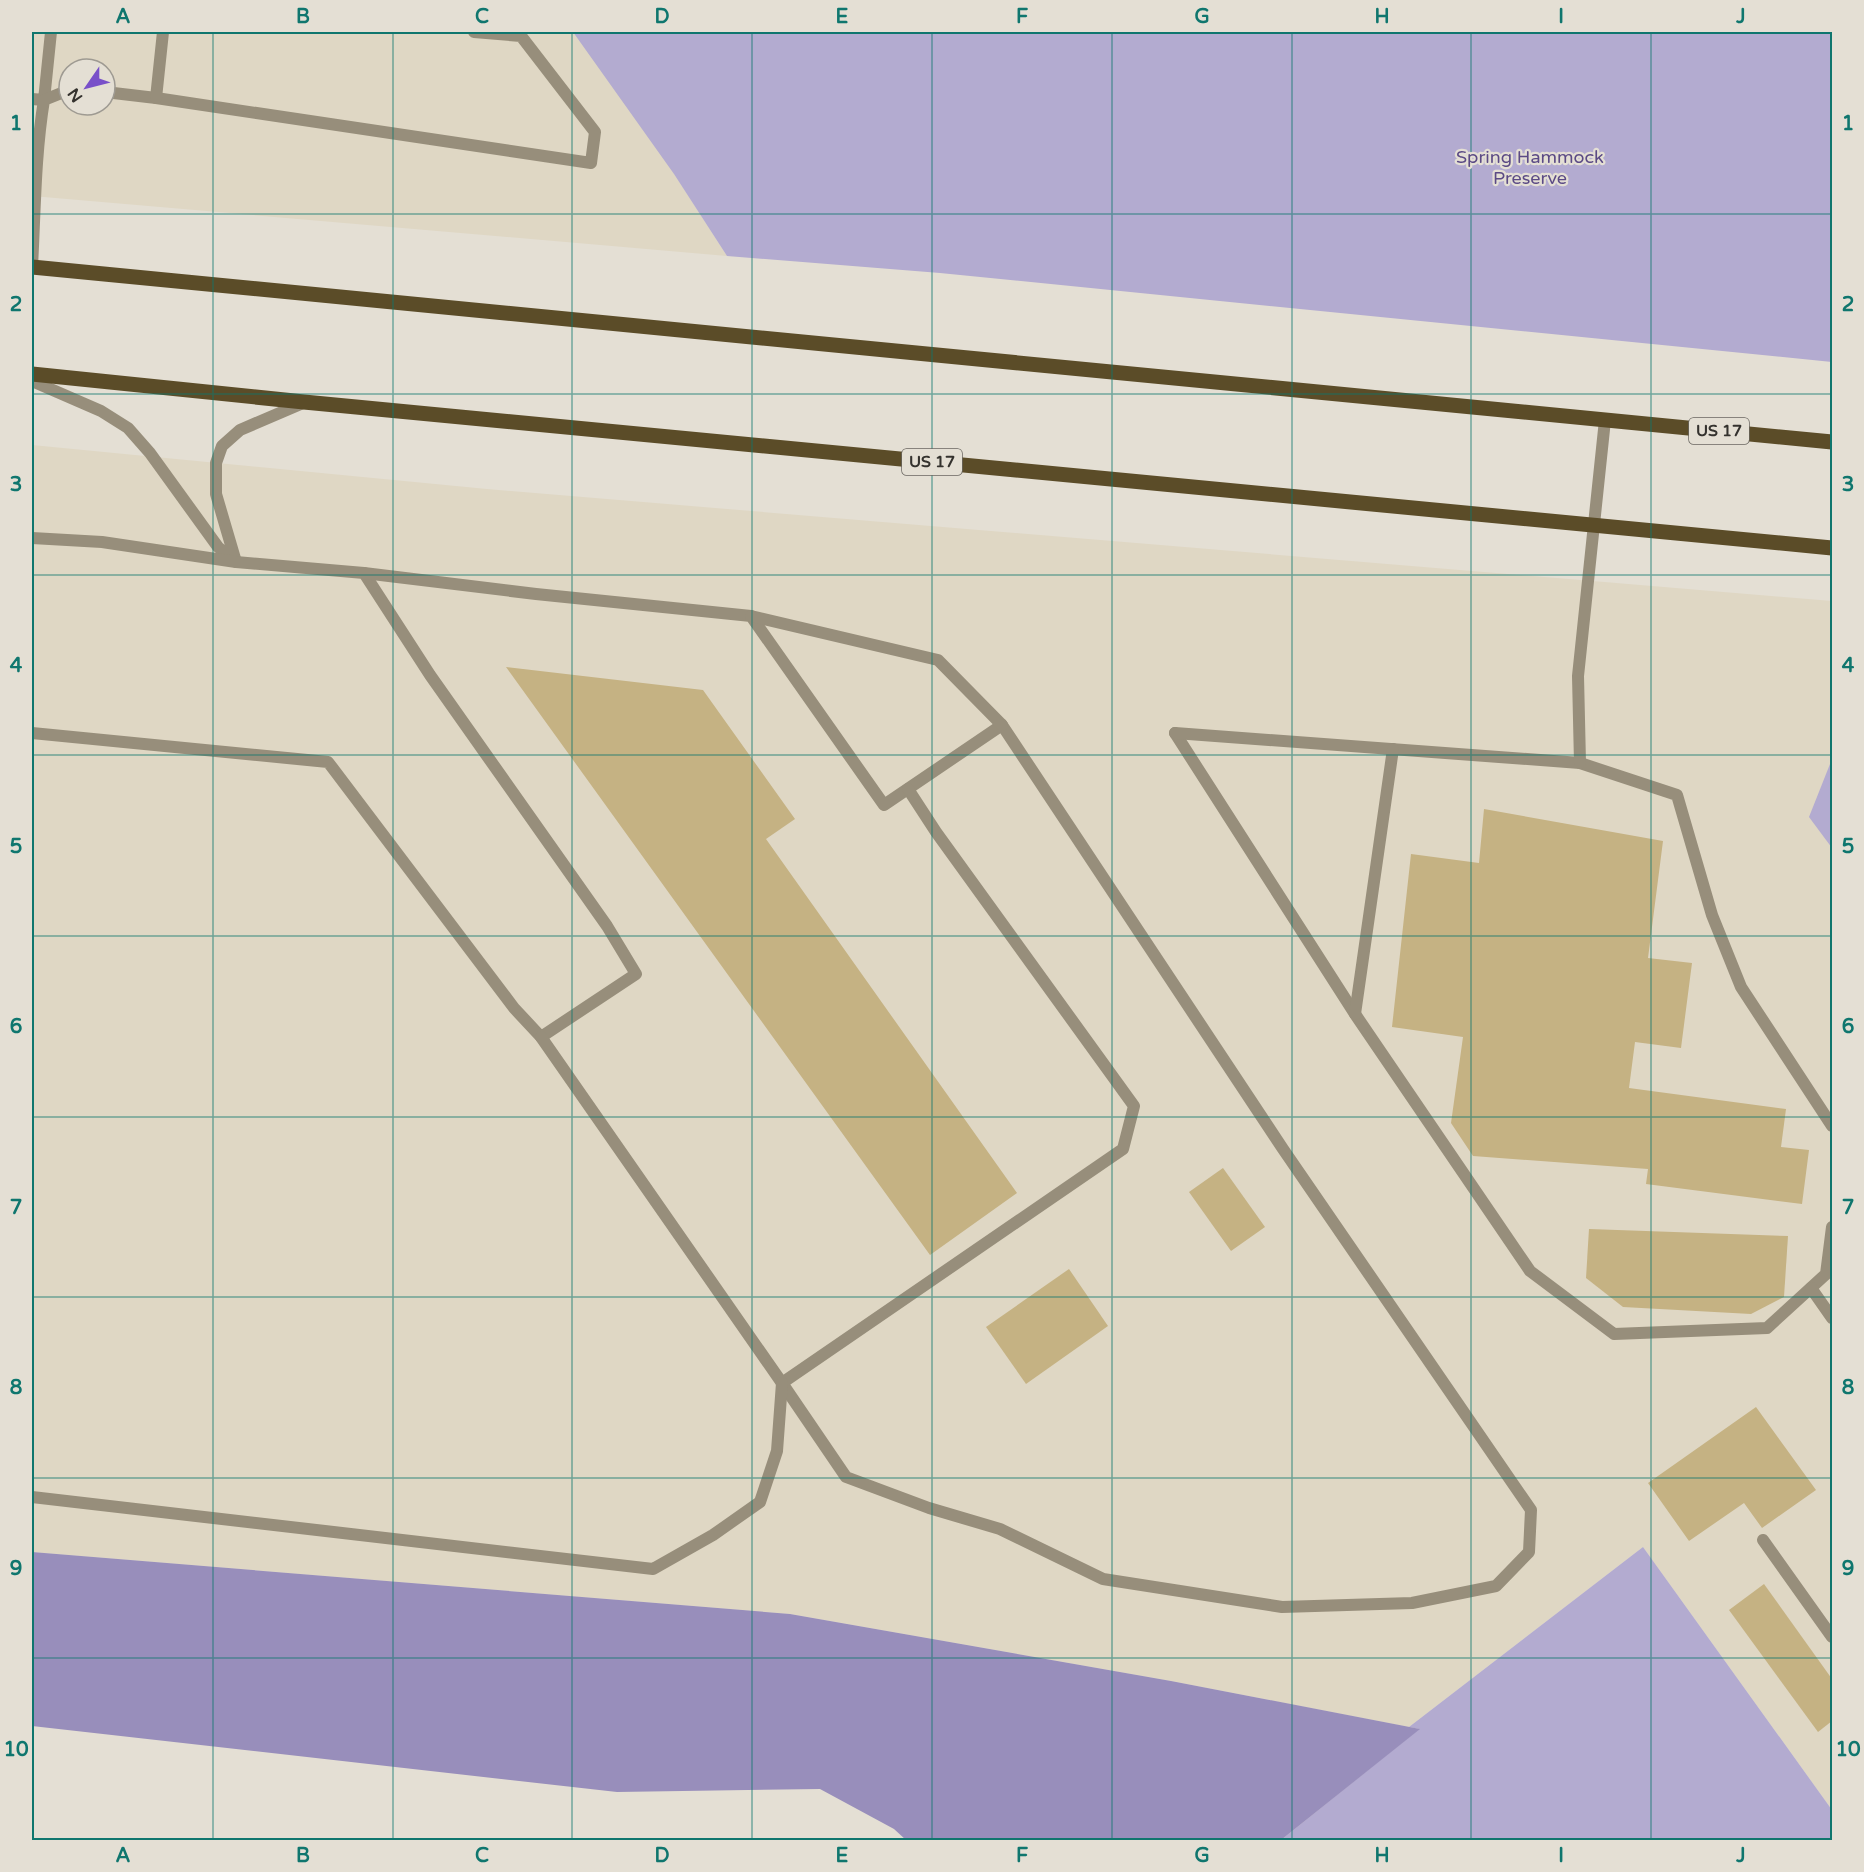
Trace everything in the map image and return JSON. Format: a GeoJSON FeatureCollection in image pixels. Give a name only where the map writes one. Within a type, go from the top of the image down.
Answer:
{"type":"FeatureCollection","features":[{"type":"Feature","properties":{"kind":"main road","name":"US 17"},"geometry":{"type":"LineString","coordinates":[[32,267],[1833,442]]}},
{"type":"Feature","properties":{"kind":"main road","name":"US 17"},"geometry":{"type":"LineString","coordinates":[[32,374],[1833,548]]}},
{"type":"Feature","properties":{"kind":"lane"},"geometry":{"type":"LineString","coordinates":[[32,267],[37,163],[51,32]]}},
{"type":"Feature","properties":{"kind":"lane"},"geometry":{"type":"LineString","coordinates":[[156,98],[163,32]]}},
{"type":"Feature","properties":{"kind":"lane"},"geometry":{"type":"LineString","coordinates":[[117,93],[591,163],[596,132],[521,36],[474,32]]}},
{"type":"Feature","properties":{"kind":"lane"},"geometry":{"type":"LineString","coordinates":[[32,99],[45,100],[57,95]]}},
{"type":"Feature","properties":{"kind":"lane"},"geometry":{"type":"LineString","coordinates":[[32,381],[101,411],[128,428],[150,453],[218,548],[236,562]]}},
{"type":"Feature","properties":{"kind":"lane"},"geometry":{"type":"LineString","coordinates":[[236,562],[216,494],[216,463],[222,446],[240,430],[304,402]]}},
{"type":"Feature","properties":{"kind":"lane"},"geometry":{"type":"LineString","coordinates":[[1580,763],[1578,676],[1605,420]]}},
{"type":"Feature","properties":{"kind":"lane"},"geometry":{"type":"LineString","coordinates":[[32,538],[102,542],[236,562],[364,573],[536,594],[751,616],[938,660],[1002,725],[1282,1149],[1531,1510],[1529,1552],[1496,1587],[1412,1603],[1282,1607],[1103,1579],[1000,1529],[930,1508],[846,1477],[541,1037],[514,1008],[328,762],[32,734]]}},
{"type":"Feature","properties":{"kind":"lane"},"geometry":{"type":"LineString","coordinates":[[364,573],[430,675],[607,926],[636,974],[541,1037]]}},
{"type":"Feature","properties":{"kind":"lane"},"geometry":{"type":"LineString","coordinates":[[751,616],[884,805],[1002,725]]}},
{"type":"Feature","properties":{"kind":"lane"},"geometry":{"type":"LineString","coordinates":[[1833,1126],[1741,987],[1712,915],[1677,795],[1580,763],[1175,733],[1355,1014],[1530,1271],[1614,1334],[1767,1328],[1826,1274],[1833,1227]]}},
{"type":"Feature","properties":{"kind":"lane"},"geometry":{"type":"LineString","coordinates":[[1355,1014],[1393,749]]}},
{"type":"Feature","properties":{"kind":"lane"},"geometry":{"type":"LineString","coordinates":[[782,1383],[1123,1149],[1134,1106],[908,789]]}},
{"type":"Feature","properties":{"kind":"lane"},"geometry":{"type":"LineString","coordinates":[[1811,1288],[1833,1318]]}},
{"type":"Feature","properties":{"kind":"lane"},"geometry":{"type":"LineString","coordinates":[[32,1497],[652,1569],[713,1535],[760,1502],[777,1451],[782,1383]]}},
{"type":"Feature","properties":{"kind":"lane"},"geometry":{"type":"LineString","coordinates":[[1763,1540],[1833,1637]]}},
{"type":"Feature","properties":{"kind":"shaded area"},"geometry":{"type":"Polygon","coordinates":[[[32,32],[583,32],[727,256],[32,196],[32,32]]]}},
{"type":"Feature","properties":{"kind":"shaded area"},"geometry":{"type":"Polygon","coordinates":[[[32,445],[487,489],[1832,601],[1832,1810],[1643,1547],[1409,1727],[1171,1681],[790,1614],[32,1552],[32,445]]]}},
{"type":"Feature","properties":{"kind":"shaded area"},"geometry":{"type":"Polygon","coordinates":[[[32,1552],[790,1614],[1171,1681],[1420,1729],[1281,1840],[906,1840],[894,1829],[820,1789],[617,1792],[32,1726],[32,1552]]]}},
{"type":"Feature","properties":{"kind":"green space","name":"Spring Hammock Preserve"},"geometry":{"type":"Polygon","coordinates":[[[573,32],[1832,32],[1832,362],[940,273],[727,256],[674,174],[573,32]]]}},
{"type":"Feature","properties":{"kind":"green space"},"geometry":{"type":"Polygon","coordinates":[[[1832,759],[1832,848],[1809,817],[1832,759]]]}},
{"type":"Feature","properties":{"kind":"green space"},"geometry":{"type":"Polygon","coordinates":[[[1643,1547],[1832,1810],[1832,1840],[1281,1840],[1419,1729],[1409,1727],[1643,1547]]]}},
{"type":"Feature","properties":{"kind":"building"},"geometry":{"type":"Polygon","coordinates":[[[506,667],[703,690],[795,819],[766,839],[1017,1193],[930,1255],[506,667]]]}},
{"type":"Feature","properties":{"kind":"building"},"geometry":{"type":"Polygon","coordinates":[[[1484,809],[1663,841],[1648,958],[1692,963],[1681,1048],[1635,1042],[1629,1088],[1786,1109],[1781,1147],[1809,1150],[1802,1204],[1646,1184],[1648,1169],[1473,1156],[1451,1123],[1463,1037],[1392,1027],[1411,854],[1479,863],[1484,809]]]}},
{"type":"Feature","properties":{"kind":"building"},"geometry":{"type":"Polygon","coordinates":[[[1223,1168],[1265,1227],[1231,1251],[1189,1192],[1223,1168]]]}},
{"type":"Feature","properties":{"kind":"building"},"geometry":{"type":"Polygon","coordinates":[[[1589,1229],[1788,1236],[1784,1297],[1751,1314],[1623,1307],[1586,1278],[1589,1229]]]}},
{"type":"Feature","properties":{"kind":"building"},"geometry":{"type":"Polygon","coordinates":[[[1069,1269],[1108,1326],[1026,1384],[986,1327],[1069,1269]]]}},
{"type":"Feature","properties":{"kind":"building"},"geometry":{"type":"Polygon","coordinates":[[[1756,1407],[1816,1490],[1762,1528],[1744,1503],[1689,1541],[1648,1483],[1756,1407]]]}},
{"type":"Feature","properties":{"kind":"building"},"geometry":{"type":"Polygon","coordinates":[[[1764,1584],[1832,1679],[1832,1721],[1818,1732],[1729,1610],[1764,1584]]]}}]}
